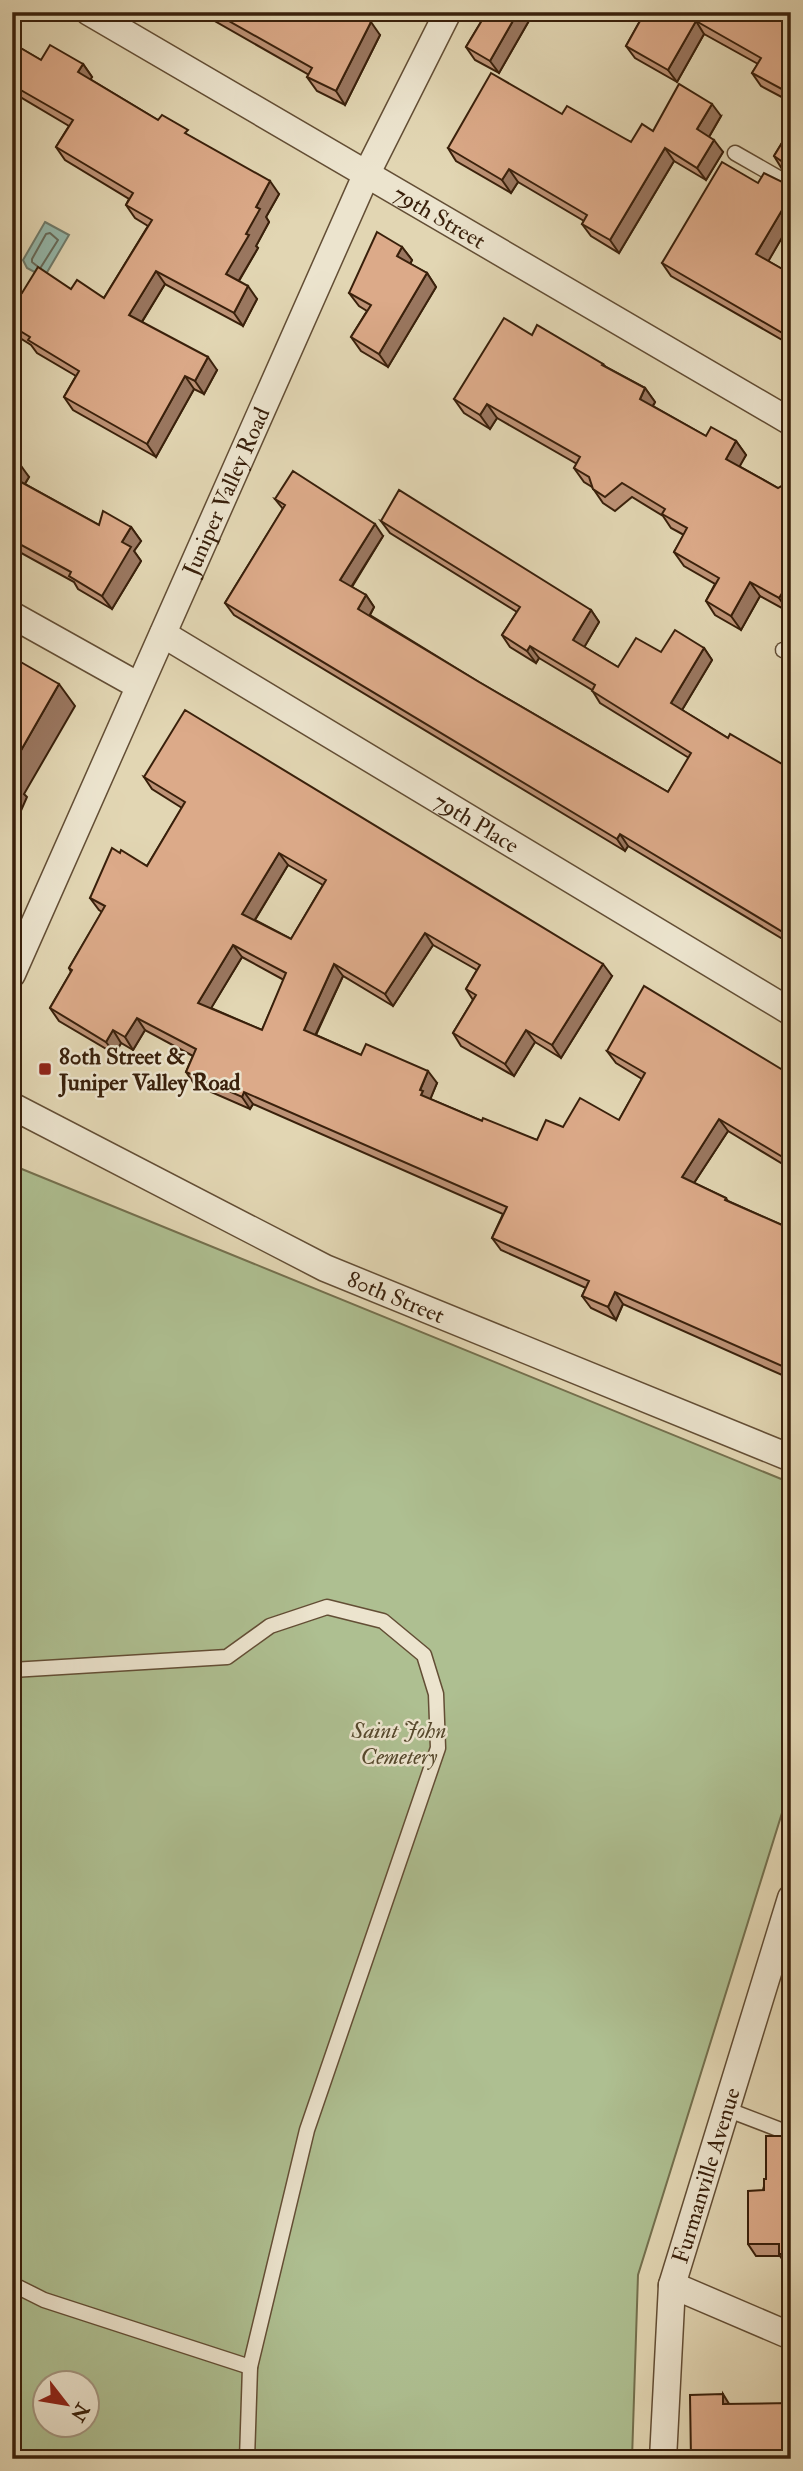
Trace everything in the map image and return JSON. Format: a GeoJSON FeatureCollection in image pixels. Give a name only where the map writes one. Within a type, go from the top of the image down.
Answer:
{"type":"FeatureCollection","features":[{"type":"Feature","properties":{"kind":"street","name":"79th Street"},"geometry":{"type":"LineString","coordinates":[[89,12],[791,422]]}},
{"type":"Feature","properties":{"kind":"street","name":"Juniper Valley Road"},"geometry":{"type":"LineString","coordinates":[[12,974],[366,173],[449,12]]}},
{"type":"Feature","properties":{"kind":"street"},"geometry":{"type":"LineString","coordinates":[[12,615],[139,686]]}},
{"type":"Feature","properties":{"kind":"street","name":"79th Place"},"geometry":{"type":"LineString","coordinates":[[163,634],[791,1012]]}},
{"type":"Feature","properties":{"kind":"street","name":"80th Street"},"geometry":{"type":"LineString","coordinates":[[12,1106],[325,1268],[791,1458]]}},
{"type":"Feature","properties":{"kind":"street","name":"Furmanville Avenue"},"geometry":{"type":"LineString","coordinates":[[663,2459],[672,2285],[790,1903]]}},
{"type":"Feature","properties":{"kind":"street"},"geometry":{"type":"LineString","coordinates":[[672,2285],[791,2336]]}},
{"type":"Feature","properties":{"kind":"lane"},"geometry":{"type":"LineString","coordinates":[[735,153],[791,185]]}},
{"type":"Feature","properties":{"kind":"lane"},"geometry":{"type":"LineString","coordinates":[[12,1670],[227,1657],[270,1626],[327,1607],[383,1621],[424,1654],[436,1693],[438,1748],[307,2130],[250,2367],[247,2459]]}},
{"type":"Feature","properties":{"kind":"lane"},"geometry":{"type":"LineString","coordinates":[[726,2109],[791,2134]]}},
{"type":"Feature","properties":{"kind":"lane"},"geometry":{"type":"LineString","coordinates":[[12,2284],[44,2300],[250,2367]]}},
{"type":"Feature","properties":{"kind":"green space","name":"Saint John Cemetery"},"geometry":{"type":"Polygon","coordinates":[[[12,1165],[791,1483],[791,1784],[638,2275],[632,2459],[12,2459],[12,1165]]]}},
{"type":"Feature","properties":{"kind":"water"},"geometry":{"type":"Polygon","coordinates":[[[45,222],[69,235],[46,274],[40,275],[27,268],[23,260],[45,222]]]}},
{"type":"Feature","properties":{"kind":"building"},"geometry":{"type":"Polygon","coordinates":[[[213,12],[352,12],[371,22],[336,91],[307,77],[312,68],[213,12]]]}},
{"type":"Feature","properties":{"kind":"building"},"geometry":{"type":"Polygon","coordinates":[[[487,12],[518,12],[490,61],[466,47],[487,12]]]}},
{"type":"Feature","properties":{"kind":"building"},"geometry":{"type":"Polygon","coordinates":[[[645,12],[783,12],[791,17],[791,94],[752,73],[761,58],[696,21],[668,70],[626,46],[645,12]]]}},
{"type":"Feature","properties":{"kind":"building"},"geometry":{"type":"Polygon","coordinates":[[[12,43],[41,60],[50,45],[83,64],[78,72],[158,120],[162,115],[188,130],[185,133],[270,181],[256,207],[260,209],[246,234],[249,235],[226,274],[248,286],[234,313],[156,271],[129,315],[208,357],[195,381],[185,376],[147,444],[64,397],[79,371],[28,340],[30,337],[12,326],[12,287],[22,293],[38,267],[71,289],[77,280],[104,298],[152,220],[126,205],[133,193],[56,147],[73,120],[12,85],[12,43]]]}},
{"type":"Feature","properties":{"kind":"building"},"geometry":{"type":"Polygon","coordinates":[[[491,73],[562,114],[567,106],[631,142],[642,124],[653,131],[679,84],[712,104],[697,129],[714,140],[697,168],[665,148],[610,240],[582,224],[587,215],[509,169],[502,180],[448,148],[491,73]]]}},
{"type":"Feature","properties":{"kind":"building"},"geometry":{"type":"Polygon","coordinates":[[[791,128],[791,195],[756,254],[791,274],[791,338],[662,263],[722,162],[758,183],[764,173],[782,182],[790,178],[790,167],[774,156],[791,128]]]}},
{"type":"Feature","properties":{"kind":"building"},"geometry":{"type":"Polygon","coordinates":[[[377,232],[402,247],[397,256],[427,273],[379,354],[351,337],[371,305],[349,293],[377,232]]]}},
{"type":"Feature","properties":{"kind":"building"},"geometry":{"type":"Polygon","coordinates":[[[504,318],[532,335],[537,325],[645,388],[640,399],[706,436],[711,427],[736,441],[726,459],[778,488],[785,484],[791,487],[791,579],[779,598],[750,582],[731,616],[706,601],[719,578],[674,552],[687,528],[662,514],[665,509],[622,483],[605,497],[593,489],[589,477],[574,468],[580,457],[487,404],[480,415],[454,399],[504,318]]]}},
{"type":"Feature","properties":{"kind":"building"},"geometry":{"type":"Polygon","coordinates":[[[12,459],[19,463],[12,475],[12,459]]]}},
{"type":"Feature","properties":{"kind":"building"},"geometry":{"type":"Polygon","coordinates":[[[293,471],[375,524],[340,580],[366,595],[358,609],[668,792],[691,753],[592,691],[595,685],[530,646],[527,651],[502,635],[520,607],[381,521],[399,490],[591,610],[573,640],[618,667],[636,638],[661,652],[675,630],[704,648],[671,703],[728,738],[730,734],[789,768],[791,765],[791,937],[620,834],[617,839],[225,603],[285,505],[275,499],[293,471]]]}},
{"type":"Feature","properties":{"kind":"building"},"geometry":{"type":"Polygon","coordinates":[[[12,477],[99,525],[103,511],[131,527],[122,542],[131,547],[102,596],[69,576],[71,572],[12,540],[12,477]]]}},
{"type":"Feature","properties":{"kind":"building"},"geometry":{"type":"Polygon","coordinates":[[[12,657],[59,684],[12,766],[12,657]]]}},
{"type":"Feature","properties":{"kind":"building"},"geometry":{"type":"Polygon","coordinates":[[[185,710],[603,964],[552,1045],[526,1030],[505,1064],[453,1033],[476,995],[466,989],[480,965],[425,933],[385,994],[334,964],[304,1030],[361,1055],[366,1044],[428,1071],[420,1090],[423,1091],[421,1095],[482,1121],[483,1118],[537,1140],[546,1120],[563,1127],[580,1098],[619,1120],[645,1073],[607,1051],[644,986],[791,1075],[791,1162],[719,1119],[682,1177],[726,1198],[725,1200],[791,1229],[791,1370],[615,1292],[608,1307],[582,1296],[589,1281],[492,1238],[507,1207],[244,1092],[242,1097],[186,1072],[196,1049],[137,1018],[125,1037],[113,1030],[106,1042],[50,1008],[72,970],[69,968],[105,906],[90,898],[112,848],[120,853],[121,850],[147,866],[185,802],[144,777],[185,710]],[[279,853],[242,914],[291,939],[326,880],[279,853]],[[233,945],[198,1003],[262,1030],[286,973],[233,945]]]}},
{"type":"Feature","properties":{"kind":"building"},"geometry":{"type":"Polygon","coordinates":[[[766,2136],[791,2136],[791,2254],[779,2254],[779,2244],[748,2244],[748,2191],[764,2190],[766,2136]]]}},
{"type":"Feature","properties":{"kind":"building"},"geometry":{"type":"Polygon","coordinates":[[[723,2394],[723,2404],[791,2403],[791,2459],[691,2459],[690,2395],[723,2394]]]}},
{"type":"Feature","properties":{"kind":"place","name":"80th Street & Juniper Valley Road"},"geometry":{"type":"Point","coordinates":[45,1069]}}]}
